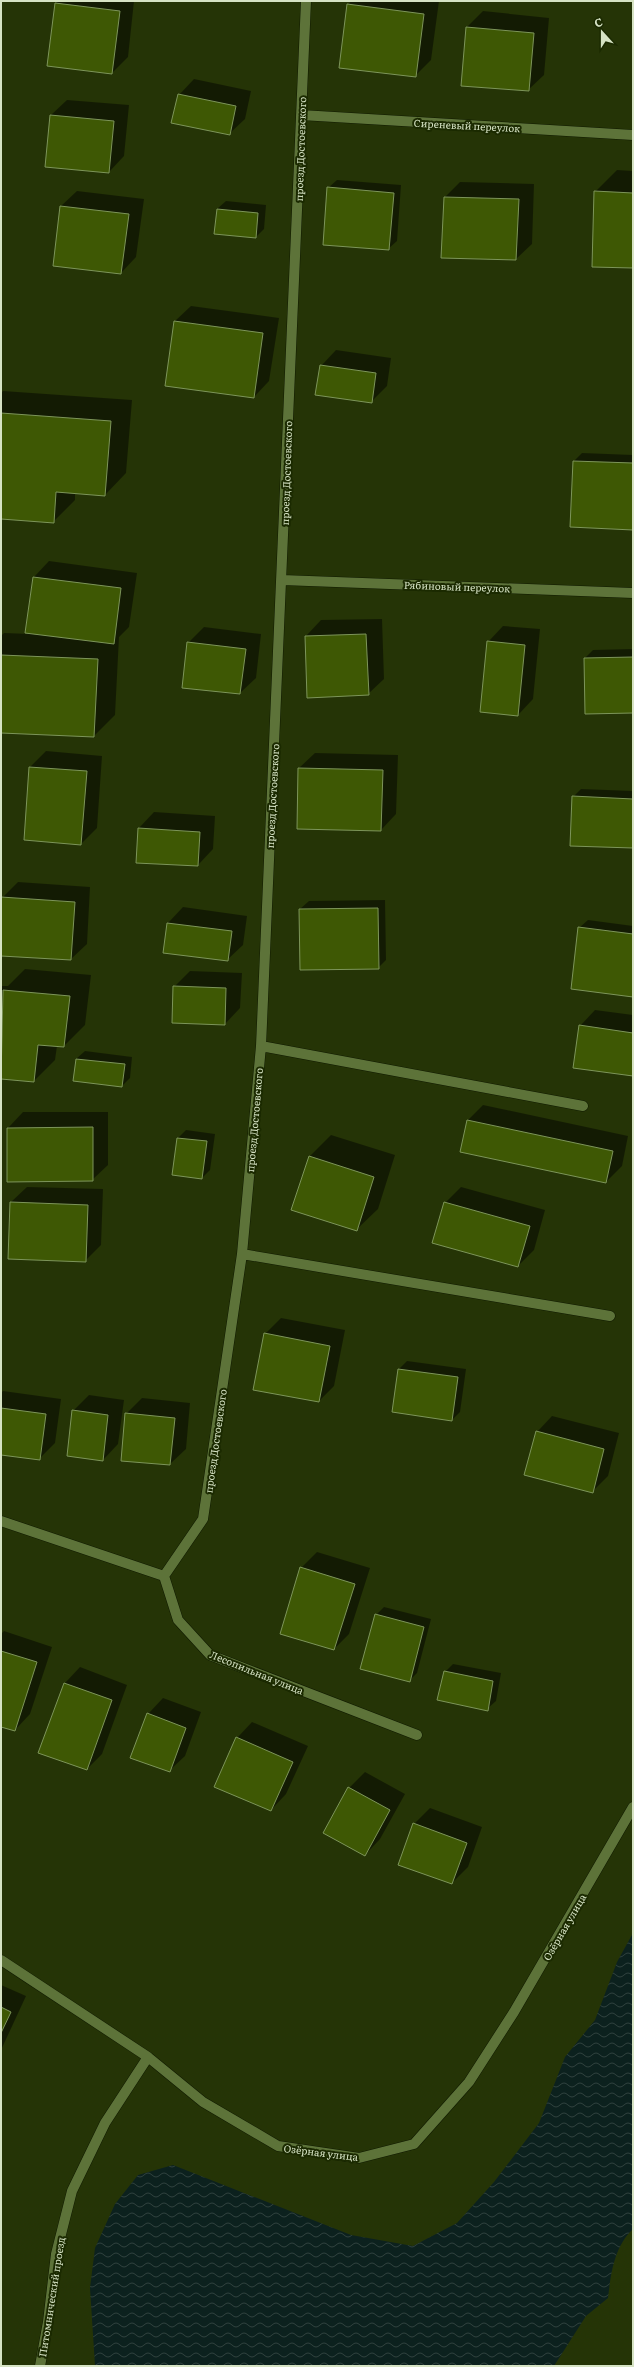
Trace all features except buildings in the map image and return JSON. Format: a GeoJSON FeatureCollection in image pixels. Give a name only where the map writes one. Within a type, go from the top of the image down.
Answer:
{"type":"FeatureCollection","features":[{"type":"Feature","properties":{"kind":"street","name":"проезд Достоевского"},"geometry":{"type":"LineString","coordinates":[[164,1576],[203,1519],[242,1254],[261,1046],[306,1]]}},
{"type":"Feature","properties":{"kind":"street","name":"Сиреневый переулок"},"geometry":{"type":"LineString","coordinates":[[301,115],[633,135]]}},
{"type":"Feature","properties":{"kind":"street","name":"Рябиновый переулок"},"geometry":{"type":"LineString","coordinates":[[282,580],[633,593]]}},
{"type":"Feature","properties":{"kind":"street"},"geometry":{"type":"LineString","coordinates":[[261,1046],[583,1106]]}},
{"type":"Feature","properties":{"kind":"street"},"geometry":{"type":"LineString","coordinates":[[242,1254],[610,1316]]}},
{"type":"Feature","properties":{"kind":"street"},"geometry":{"type":"LineString","coordinates":[[1,1521],[164,1576]]}},
{"type":"Feature","properties":{"kind":"street","name":"Лесопильная улица"},"geometry":{"type":"LineString","coordinates":[[164,1576],[178,1620],[210,1655],[417,1735]]}},
{"type":"Feature","properties":{"kind":"street","name":"Озёрная улица"},"geometry":{"type":"LineString","coordinates":[[1,1960],[148,2057],[203,2102],[278,2146],[359,2158],[414,2144],[470,2082],[514,2012],[633,1807]]}},
{"type":"Feature","properties":{"kind":"street","name":"Питомнический проезд"},"geometry":{"type":"LineString","coordinates":[[40,2366],[48,2322],[56,2254],[72,2191],[105,2123],[148,2057]]}},
{"type":"Feature","properties":{"kind":"water"},"geometry":{"type":"Polygon","coordinates":[[[633,1933],[633,2229],[622,2244],[614,2261],[608,2298],[586,2316],[554,2366],[95,2366],[90,2288],[95,2248],[115,2204],[138,2175],[173,2165],[351,2235],[413,2246],[457,2223],[494,2182],[539,2123],[565,2057],[595,2020],[617,1962],[633,1933]]]}}]}
